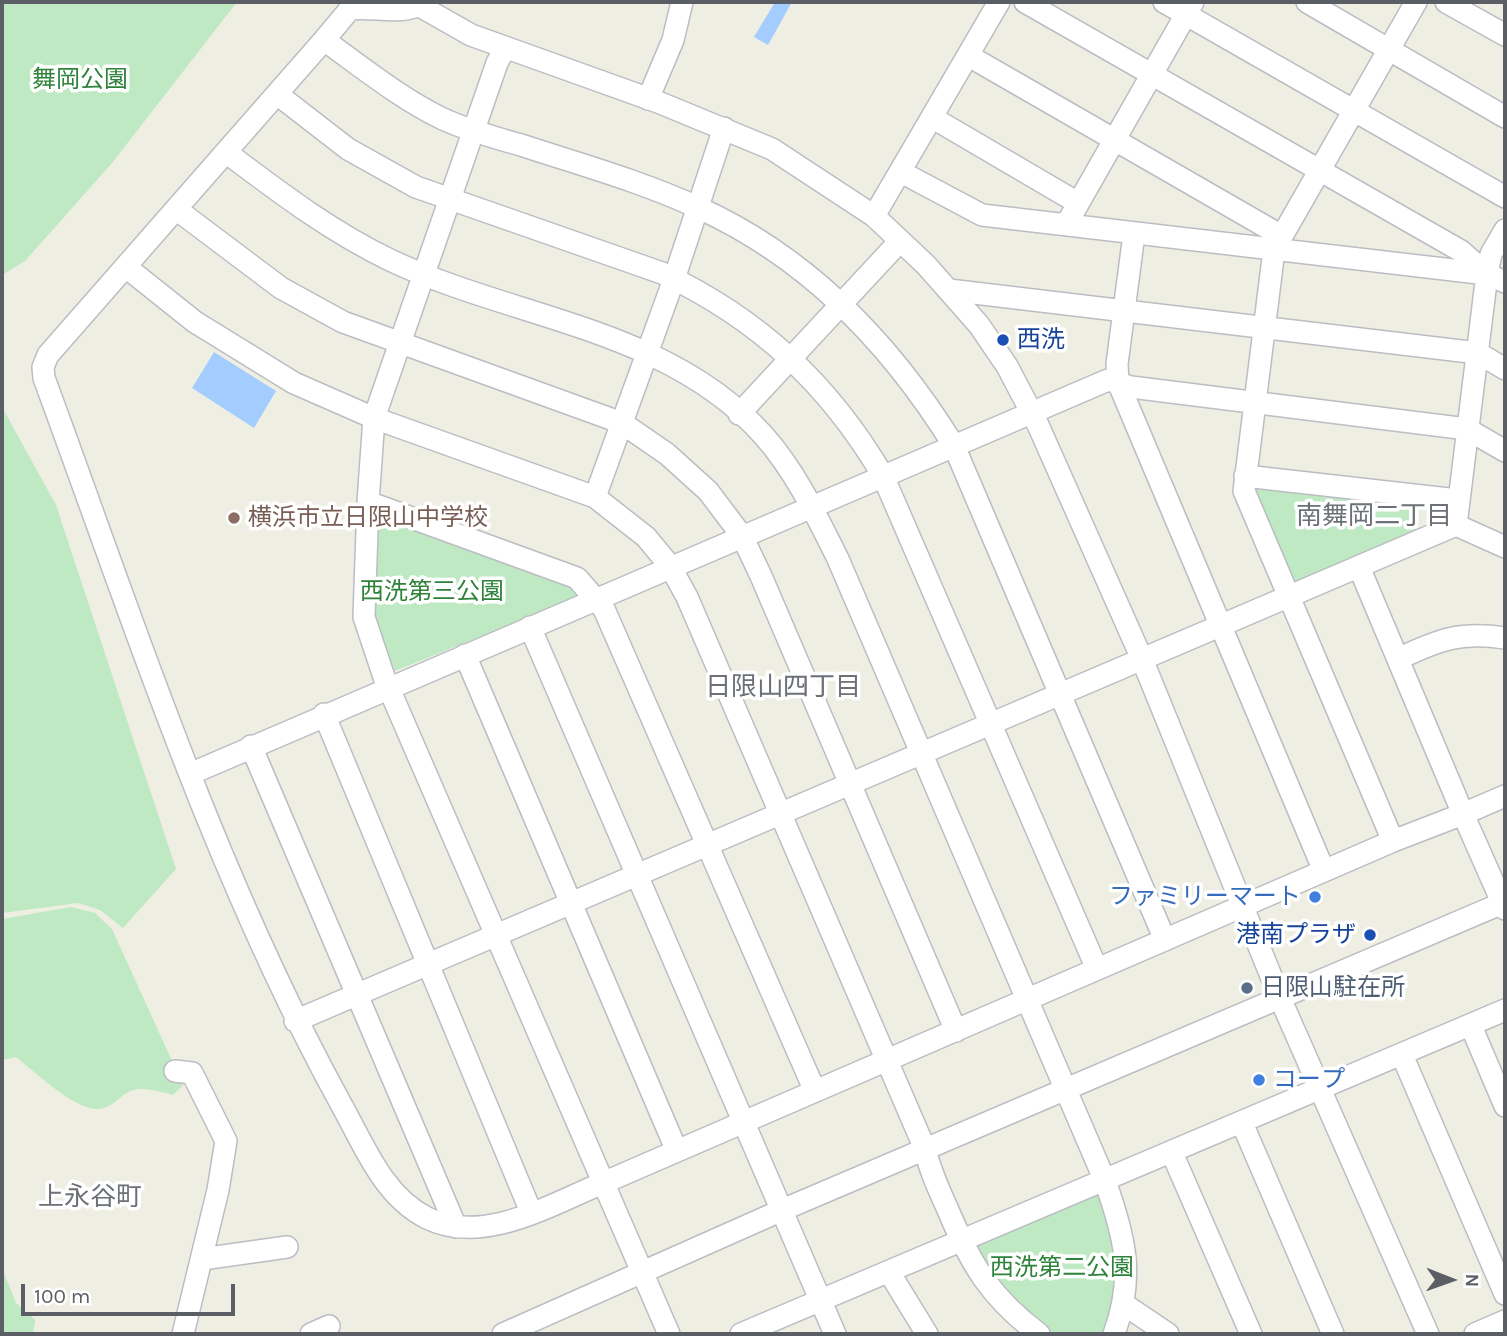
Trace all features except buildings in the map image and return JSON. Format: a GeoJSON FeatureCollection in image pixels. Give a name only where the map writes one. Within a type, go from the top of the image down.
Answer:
{"type":"FeatureCollection","features":[{"type":"Feature","properties":{"kind":"street"},"geometry":{"type":"LineString","coordinates":[[648,99],[673,40],[682,2]]}},
{"type":"Feature","properties":{"kind":"street"},"geometry":{"type":"LineString","coordinates":[[874,216],[999,2]]}},
{"type":"Feature","properties":{"kind":"street"},"geometry":{"type":"LineString","coordinates":[[1026,2],[1153,72],[1461,251],[1496,278]]}},
{"type":"Feature","properties":{"kind":"street"},"geometry":{"type":"LineString","coordinates":[[1164,2],[1189,8],[1354,110],[1505,197]]}},
{"type":"Feature","properties":{"kind":"street"},"geometry":{"type":"LineString","coordinates":[[1307,2],[1505,117]]}},
{"type":"Feature","properties":{"kind":"street"},"geometry":{"type":"LineString","coordinates":[[1274,250],[1416,2]]}},
{"type":"Feature","properties":{"kind":"street"},"geometry":{"type":"LineString","coordinates":[[1446,2],[1505,36]]}},
{"type":"Feature","properties":{"kind":"street"},"geometry":{"type":"LineString","coordinates":[[1428,1334],[1280,998],[1244,907],[1142,659],[1031,412],[1007,366],[979,326],[949,290],[874,216],[772,149],[648,99],[471,35],[415,3],[408,10],[350,5],[324,40],[48,355],[43,367],[44,378],[190,774],[295,1021],[381,1176],[403,1203],[429,1219],[456,1227],[494,1226],[603,1183],[814,1089],[886,1061],[1026,999],[1244,907],[1394,841],[1505,796]]}},
{"type":"Feature","properties":{"kind":"street"},"geometry":{"type":"LineString","coordinates":[[1066,225],[1189,8]]}},
{"type":"Feature","properties":{"kind":"street"},"geometry":{"type":"LineString","coordinates":[[324,40],[394,90],[444,119],[586,166],[698,208],[753,237],[810,275],[881,342],[925,398],[954,446],[1165,940]]}},
{"type":"Feature","properties":{"kind":"street"},"geometry":{"type":"LineString","coordinates":[[505,48],[374,418],[364,617],[389,686],[669,1334]]}},
{"type":"Feature","properties":{"kind":"street"},"geometry":{"type":"LineString","coordinates":[[969,56],[1273,231],[1274,250],[1244,491],[1394,841]]}},
{"type":"Feature","properties":{"kind":"street"},"geometry":{"type":"LineString","coordinates":[[277,94],[348,149],[416,187],[674,279],[757,330],[792,359],[828,395],[860,436],[883,475],[1097,969]]}},
{"type":"Feature","properties":{"kind":"street"},"geometry":{"type":"LineString","coordinates":[[933,118],[1078,203]]}},
{"type":"Feature","properties":{"kind":"street"},"geometry":{"type":"LineString","coordinates":[[595,496],[674,279],[724,128]]}},
{"type":"Feature","properties":{"kind":"street"},"geometry":{"type":"LineString","coordinates":[[226,153],[325,225],[426,275],[648,351],[696,380],[764,436],[812,506],[838,559],[1105,1181],[1121,1225],[1128,1264],[1125,1305],[1114,1334]]}},
{"type":"Feature","properties":{"kind":"street"},"geometry":{"type":"LineString","coordinates":[[901,172],[971,211],[1496,278]]}},
{"type":"Feature","properties":{"kind":"street"},"geometry":{"type":"LineString","coordinates":[[176,209],[281,288],[343,322],[622,423],[667,454],[708,491],[742,536],[853,783],[956,1031]]}},
{"type":"Feature","properties":{"kind":"street"},"geometry":{"type":"LineString","coordinates":[[1456,525],[1478,353],[1496,278],[1490,254],[1505,230]]}},
{"type":"Feature","properties":{"kind":"street"},"geometry":{"type":"LineString","coordinates":[[1134,233],[1117,364],[1118,382],[1324,871]]}},
{"type":"Feature","properties":{"kind":"street"},"geometry":{"type":"LineString","coordinates":[[739,414],[900,241]]}},
{"type":"Feature","properties":{"kind":"street"},"geometry":{"type":"LineString","coordinates":[[126,267],[195,323],[294,383],[374,418],[595,496],[646,537],[670,566],[687,597],[925,1149],[961,1240],[978,1274],[1000,1303],[1039,1334]]}},
{"type":"Feature","properties":{"kind":"street"},"geometry":{"type":"LineString","coordinates":[[949,290],[1478,353],[1505,369]]}},
{"type":"Feature","properties":{"kind":"street"},"geometry":{"type":"LineString","coordinates":[[190,774],[389,686],[1108,380],[1131,387],[1467,429],[1505,451]]}},
{"type":"Feature","properties":{"kind":"street"},"geometry":{"type":"LineString","coordinates":[[1245,476],[1458,500]]}},
{"type":"Feature","properties":{"kind":"street"},"geometry":{"type":"LineString","coordinates":[[368,502],[577,578],[597,598],[814,1089]]}},
{"type":"Feature","properties":{"kind":"street"},"geometry":{"type":"LineString","coordinates":[[295,1021],[1456,525],[1505,547]]}},
{"type":"Feature","properties":{"kind":"street"},"geometry":{"type":"LineString","coordinates":[[503,1334],[780,1211],[1504,905],[1359,567]]}},
{"type":"Feature","properties":{"kind":"street"},"geometry":{"type":"LineString","coordinates":[[530,628],[835,1334]]}},
{"type":"Feature","properties":{"kind":"street"},"geometry":{"type":"LineString","coordinates":[[1398,659],[1435,641],[1462,634],[1505,638]]}},
{"type":"Feature","properties":{"kind":"street"},"geometry":{"type":"LineString","coordinates":[[465,655],[676,1149]]}},
{"type":"Feature","properties":{"kind":"street"},"geometry":{"type":"LineString","coordinates":[[324,715],[531,1212]]}},
{"type":"Feature","properties":{"kind":"street"},"geometry":{"type":"LineString","coordinates":[[251,746],[456,1227]]}},
{"type":"Feature","properties":{"kind":"street"},"geometry":{"type":"LineString","coordinates":[[748,1333],[821,1299],[1172,1153],[1505,1010]]}},
{"type":"Feature","properties":{"kind":"street"},"geometry":{"type":"LineString","coordinates":[[1471,1026],[1505,1106]]}},
{"type":"Feature","properties":{"kind":"street"},"geometry":{"type":"LineString","coordinates":[[1402,1055],[1505,1294]]}},
{"type":"Feature","properties":{"kind":"street"},"geometry":{"type":"LineString","coordinates":[[175,1070],[192,1073],[226,1141],[202,1259],[183,1334]]}},
{"type":"Feature","properties":{"kind":"street"},"geometry":{"type":"LineString","coordinates":[[1242,1123],[1334,1334]]}},
{"type":"Feature","properties":{"kind":"street"},"geometry":{"type":"LineString","coordinates":[[1172,1153],[1251,1334]]}},
{"type":"Feature","properties":{"kind":"street"},"geometry":{"type":"LineString","coordinates":[[202,1259],[287,1247]]}},
{"type":"Feature","properties":{"kind":"street"},"geometry":{"type":"LineString","coordinates":[[889,1272],[927,1334]]}},
{"type":"Feature","properties":{"kind":"street"},"geometry":{"type":"LineString","coordinates":[[1125,1305],[1168,1334]]}},
{"type":"Feature","properties":{"kind":"street"},"geometry":{"type":"LineString","coordinates":[[1475,1334],[1505,1321]]}},
{"type":"Feature","properties":{"kind":"green space","name":"舞岡公園"},"geometry":{"type":"Polygon","coordinates":[[[2,2],[237,2],[112,163],[25,261],[2,275],[2,2]]]}},
{"type":"Feature","properties":{"kind":"green space"},"geometry":{"type":"Polygon","coordinates":[[[2,407],[56,505],[176,869],[123,928],[100,910],[78,903],[2,913],[2,407]]]}},
{"type":"Feature","properties":{"kind":"green space"},"geometry":{"type":"Polygon","coordinates":[[[1258,484],[1416,503],[1416,534],[1297,586],[1291,584],[1252,488],[1258,484]]]}},
{"type":"Feature","properties":{"kind":"green space","name":"西洗第三公園"},"geometry":{"type":"Polygon","coordinates":[[[376,514],[574,586],[580,596],[395,671],[371,613],[376,514]]]}},
{"type":"Feature","properties":{"kind":"green space"},"geometry":{"type":"Polygon","coordinates":[[[71,907],[95,913],[112,929],[183,1085],[173,1095],[140,1089],[126,1093],[107,1107],[88,1108],[66,1097],[16,1057],[2,1060],[2,919],[71,907]]]}},
{"type":"Feature","properties":{"kind":"green space","name":"西洗第二公園"},"geometry":{"type":"Polygon","coordinates":[[[1092,1191],[1100,1194],[1114,1229],[1118,1298],[1105,1334],[1051,1333],[1028,1318],[998,1284],[974,1249],[978,1240],[1092,1191]]]}},
{"type":"Feature","properties":{"kind":"green space"},"geometry":{"type":"Polygon","coordinates":[[[2,1268],[16,1303],[35,1320],[33,1334],[2,1334],[2,1268]]]}},
{"type":"Feature","properties":{"kind":"water"},"geometry":{"type":"Polygon","coordinates":[[[775,2],[792,2],[768,45],[754,37],[775,2]]]}},
{"type":"Feature","properties":{"kind":"water"},"geometry":{"type":"Polygon","coordinates":[[[214,352],[276,391],[254,428],[192,388],[214,352]]]}},
{"type":"Feature","properties":{"kind":"place","name":"西洗"},"geometry":{"type":"Point","coordinates":[1003,340]}},
{"type":"Feature","properties":{"kind":"place","name":"横浜市立日限山中学校"},"geometry":{"type":"Point","coordinates":[234,518]}},
{"type":"Feature","properties":{"kind":"place","name":"ファミリーマート"},"geometry":{"type":"Point","coordinates":[1315,897]}},
{"type":"Feature","properties":{"kind":"place","name":"港南プラザ"},"geometry":{"type":"Point","coordinates":[1370,935]}},
{"type":"Feature","properties":{"kind":"place","name":"日限山駐在所"},"geometry":{"type":"Point","coordinates":[1247,988]}},
{"type":"Feature","properties":{"kind":"place","name":"コープ"},"geometry":{"type":"Point","coordinates":[1259,1080]}},
{"type":"Feature","properties":{"kind":"district","name":"南舞岡二丁目"},"geometry":{"type":"Point","coordinates":[1374,517]}},
{"type":"Feature","properties":{"kind":"district","name":"日限山四丁目"},"geometry":{"type":"Point","coordinates":[783,688]}},
{"type":"Feature","properties":{"kind":"district","name":"上永谷町"},"geometry":{"type":"Point","coordinates":[90,1198]}}]}
